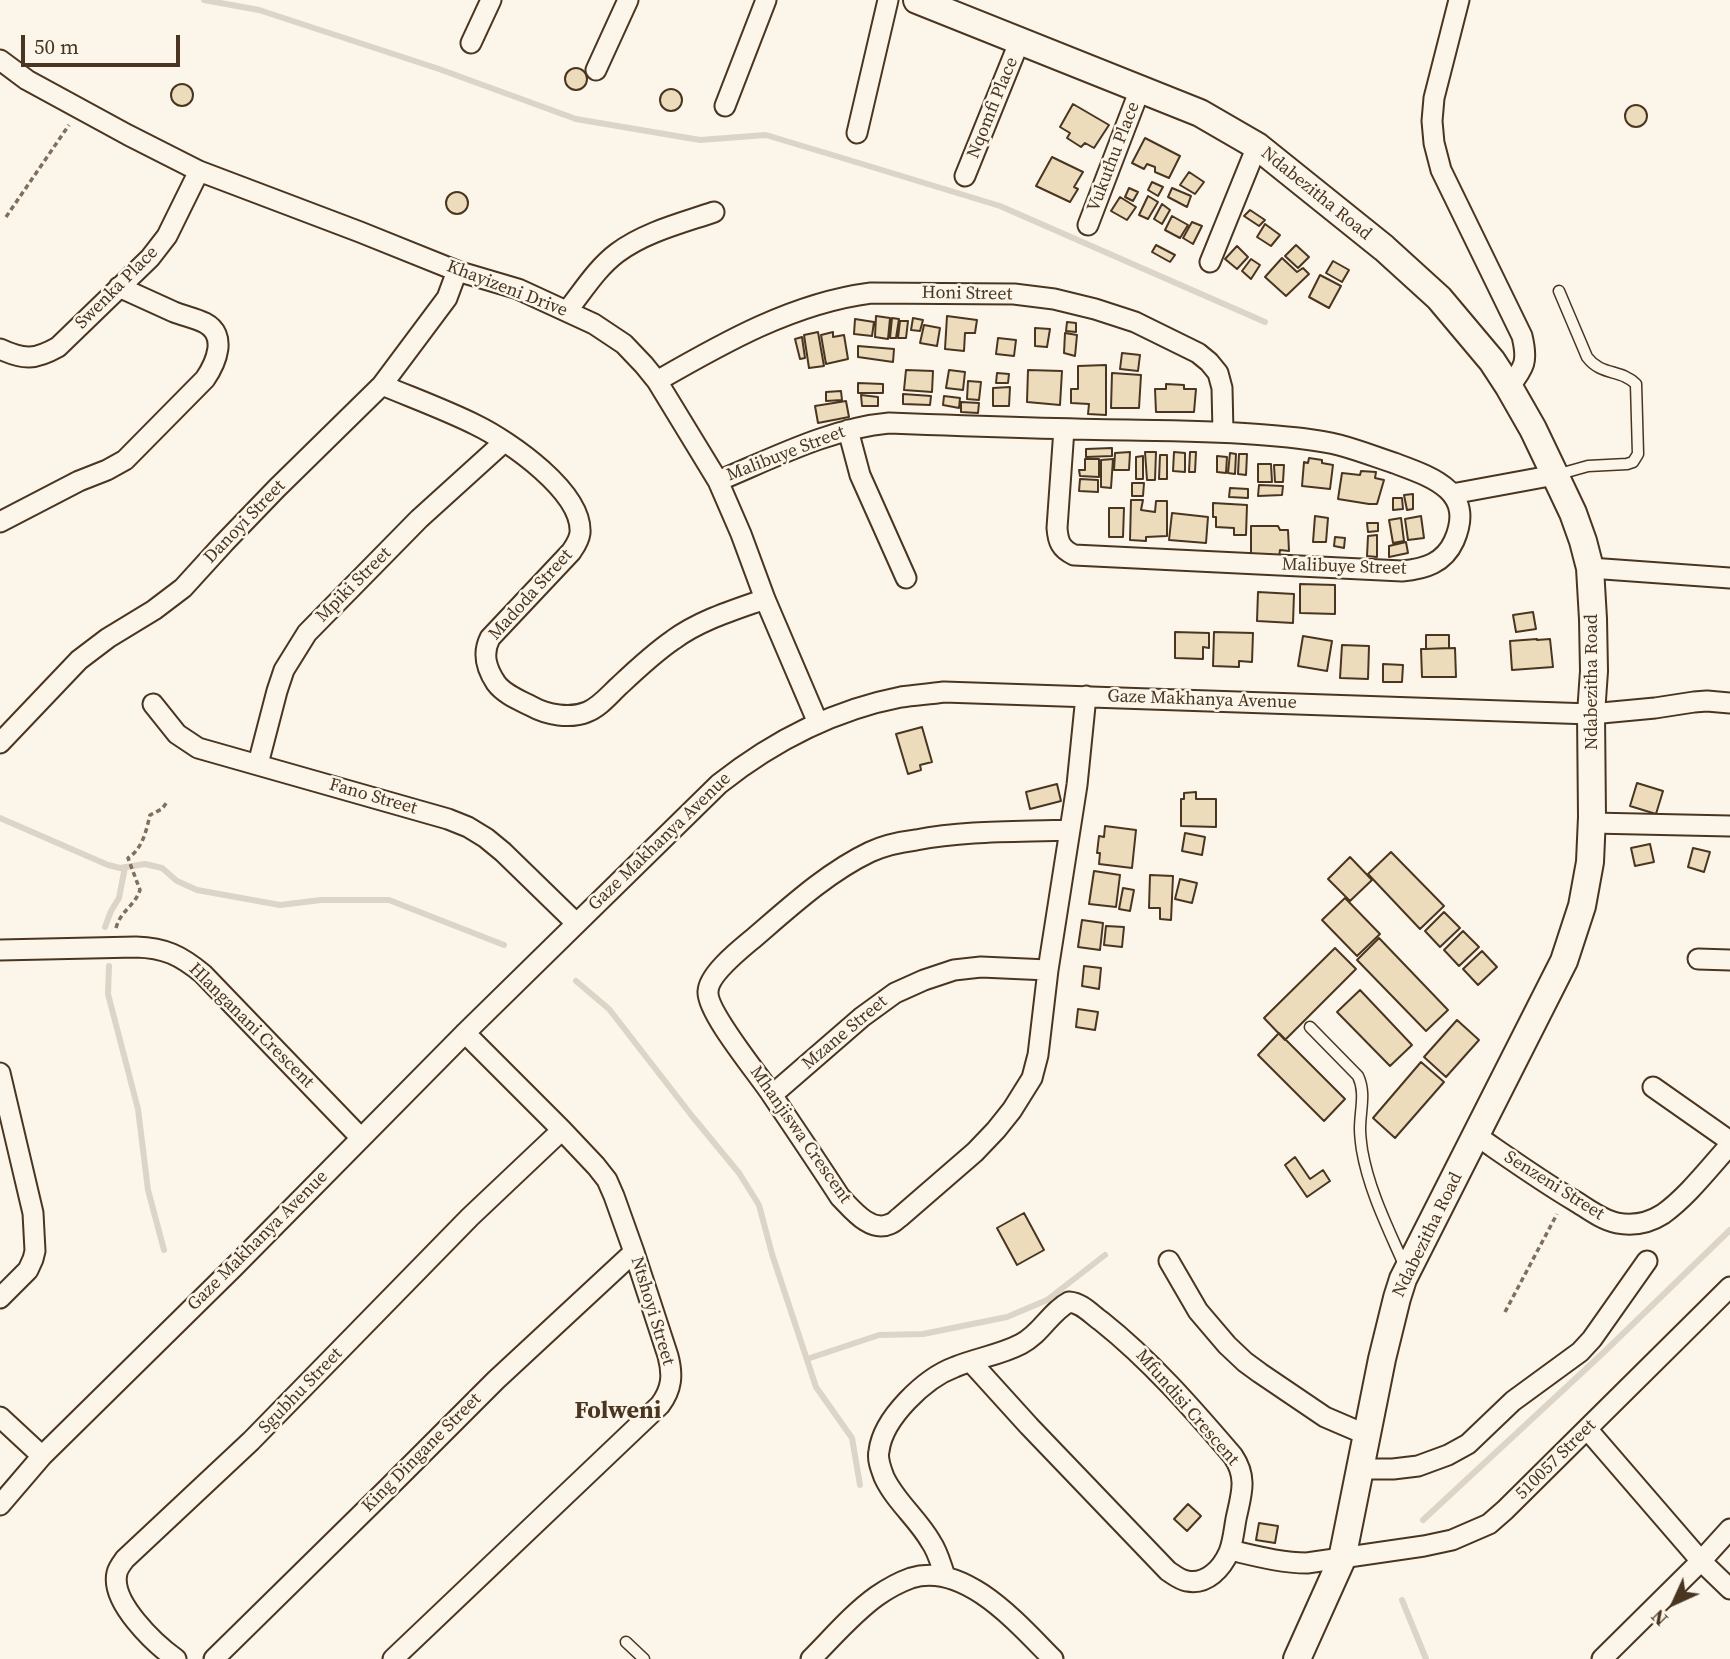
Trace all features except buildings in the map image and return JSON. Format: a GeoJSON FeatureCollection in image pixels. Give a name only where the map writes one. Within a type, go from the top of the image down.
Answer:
{"type":"FeatureCollection","features":[{"type":"Feature","properties":{"kind":"street"},"geometry":{"type":"LineString","coordinates":[[471,43],[491,0]]}},
{"type":"Feature","properties":{"kind":"street"},"geometry":{"type":"LineString","coordinates":[[596,70],[628,0]]}},
{"type":"Feature","properties":{"kind":"street"},"geometry":{"type":"LineString","coordinates":[[725,106],[766,0]]}},
{"type":"Feature","properties":{"kind":"street"},"geometry":{"type":"LineString","coordinates":[[857,133],[888,0]]}},
{"type":"Feature","properties":{"kind":"street","name":"Ndabezitha Road"},"geometry":{"type":"LineString","coordinates":[[917,0],[1200,113],[1257,146],[1384,248],[1438,298],[1492,361],[1510,387],[1573,513],[1590,568],[1593,632],[1592,823],[1590,862],[1582,906],[1564,961],[1407,1271],[1397,1298],[1342,1559],[1297,1659]]}},
{"type":"Feature","properties":{"kind":"street"},"geometry":{"type":"LineString","coordinates":[[1459,0],[1434,97],[1434,143],[1441,170],[1522,336],[1526,351],[1525,362],[1510,387]]}},
{"type":"Feature","properties":{"kind":"street","name":"Nqomfi Place"},"geometry":{"type":"LineString","coordinates":[[965,176],[1020,40]]}},
{"type":"Feature","properties":{"kind":"street","name":"Khayizeni Drive"},"geometry":{"type":"LineString","coordinates":[[0,60],[27,80],[199,171],[457,271],[518,289],[606,331],[624,344],[657,381],[718,481],[818,723]]}},
{"type":"Feature","properties":{"kind":"street","name":"Vukuthu Place"},"geometry":{"type":"LineString","coordinates":[[1088,225],[1140,89]]}},
{"type":"Feature","properties":{"kind":"street"},"geometry":{"type":"LineString","coordinates":[[1210,262],[1257,146]]}},
{"type":"Feature","properties":{"kind":"street","name":"Swenka Place"},"geometry":{"type":"LineString","coordinates":[[0,349],[29,358],[43,355],[58,346],[150,258],[167,236],[199,171]]}},
{"type":"Feature","properties":{"kind":"street"},"geometry":{"type":"LineString","coordinates":[[567,311],[600,270],[618,253],[655,232],[714,212]]}},
{"type":"Feature","properties":{"kind":"street","name":"Danoyi Street"},"geometry":{"type":"LineString","coordinates":[[0,743],[79,660],[183,588],[259,506],[382,384],[447,298],[457,271]]}},
{"type":"Feature","properties":{"kind":"street"},"geometry":{"type":"LineString","coordinates":[[0,523],[125,460],[212,369],[218,353],[218,343],[216,333],[206,323],[178,314],[119,287]]}},
{"type":"Feature","properties":{"kind":"street","name":"Honi Street"},"geometry":{"type":"LineString","coordinates":[[657,381],[782,316],[848,296],[871,293],[1014,294],[1054,299],[1095,309],[1135,323],[1198,353],[1218,373],[1222,388],[1223,432]]}},
{"type":"Feature","properties":{"kind":"street","name":"Madoda Street"},"geometry":{"type":"LineString","coordinates":[[382,384],[477,425],[504,442],[561,489],[574,507],[580,531],[579,541],[490,638],[485,647],[484,657],[489,671],[507,694],[539,711],[554,715],[588,712],[639,667],[681,635],[729,612],[765,600]]}},
{"type":"Feature","properties":{"kind":"street","name":"Malibuye Street"},"geometry":{"type":"LineString","coordinates":[[718,481],[848,430],[873,424],[1223,432],[1313,439],[1340,445],[1428,476],[1452,494],[1461,518],[1451,548],[1437,562],[1421,569],[1402,571],[1074,555],[1060,546],[1057,528],[1064,429]]}},
{"type":"Feature","properties":{"kind":"street"},"geometry":{"type":"LineString","coordinates":[[848,430],[860,475],[906,578]]}},
{"type":"Feature","properties":{"kind":"street","name":"Mpiki Street"},"geometry":{"type":"LineString","coordinates":[[258,764],[280,680],[307,633],[419,519],[504,442]]}},
{"type":"Feature","properties":{"kind":"street"},"geometry":{"type":"LineString","coordinates":[[1452,494],[1555,475]]}},
{"type":"Feature","properties":{"kind":"street"},"geometry":{"type":"LineString","coordinates":[[1590,568],[1730,578]]}},
{"type":"Feature","properties":{"kind":"street","name":"Gaze Makhanya Avenue"},"geometry":{"type":"LineString","coordinates":[[0,1504],[42,1456],[360,1137],[719,784],[772,746],[818,723],[901,697],[944,692],[1591,714],[1707,701],[1730,704]]}},
{"type":"Feature","properties":{"kind":"street","name":"Mhanjiswa Crescent"},"geometry":{"type":"LineString","coordinates":[[1070,830],[981,832],[929,837],[890,844],[872,851],[843,867],[810,892],[736,953],[710,983],[708,993],[711,1005],[723,1026],[840,1197],[867,1222],[880,1226],[889,1224],[975,1152],[996,1130],[1032,1077],[1038,1055],[1048,970],[1070,830],[1077,785],[1086,696]]}},
{"type":"Feature","properties":{"kind":"street","name":"Fano Street"},"geometry":{"type":"LineString","coordinates":[[153,704],[168,725],[198,748],[468,827],[503,852],[576,923]]}},
{"type":"Feature","properties":{"kind":"street"},"geometry":{"type":"LineString","coordinates":[[1592,823],[1730,826]]}},
{"type":"Feature","properties":{"kind":"street","name":"Hlanganani Crescent"},"geometry":{"type":"LineString","coordinates":[[0,950],[155,948],[172,952],[203,974],[360,1137]]}},
{"type":"Feature","properties":{"kind":"street"},"geometry":{"type":"LineString","coordinates":[[1698,960],[1730,960]]}},
{"type":"Feature","properties":{"kind":"street","name":"Mzane Street"},"geometry":{"type":"LineString","coordinates":[[772,1095],[879,1003],[895,993],[954,970],[981,967],[1048,970]]}},
{"type":"Feature","properties":{"kind":"street","name":"Ntshoyi Street"},"geometry":{"type":"LineString","coordinates":[[393,1659],[660,1405],[671,1385],[672,1372],[668,1356],[607,1180],[562,1130],[465,1033]]}},
{"type":"Feature","properties":{"kind":"street"},"geometry":{"type":"LineString","coordinates":[[0,1073],[33,1213],[35,1251],[28,1270],[0,1298]]}},
{"type":"Feature","properties":{"kind":"street"},"geometry":{"type":"LineString","coordinates":[[1653,1087],[1730,1143]]}},
{"type":"Feature","properties":{"kind":"street","name":"Sgubhu Street"},"geometry":{"type":"LineString","coordinates":[[176,1659],[149,1636],[121,1598],[116,1575],[125,1559],[251,1441],[470,1217],[562,1130]]}},
{"type":"Feature","properties":{"kind":"street","name":"Senzeni Street"},"geometry":{"type":"LineString","coordinates":[[1477,1136],[1596,1215],[1614,1223],[1630,1225],[1645,1223],[1679,1201],[1730,1143]]}},
{"type":"Feature","properties":{"kind":"street","name":"King Dingane Street"},"geometry":{"type":"LineString","coordinates":[[214,1659],[496,1380],[634,1252]]}},
{"type":"Feature","properties":{"kind":"street"},"geometry":{"type":"LineString","coordinates":[[1169,1261],[1198,1311],[1245,1362],[1325,1417],[1367,1435]]}},
{"type":"Feature","properties":{"kind":"street"},"geometry":{"type":"LineString","coordinates":[[1360,1469],[1418,1466],[1468,1444],[1513,1401],[1580,1352],[1647,1261]]}},
{"type":"Feature","properties":{"kind":"street","name":"510057 Street"},"geometry":{"type":"LineString","coordinates":[[1230,1550],[1291,1563],[1307,1563],[1452,1541],[1489,1524],[1730,1287]]}},
{"type":"Feature","properties":{"kind":"street","name":"Mfundisi Crescent"},"geometry":{"type":"LineString","coordinates":[[945,1576],[931,1541],[884,1477],[878,1452],[882,1438],[891,1421],[922,1386],[956,1367],[1021,1344],[1040,1331],[1069,1302],[1079,1304],[1125,1341],[1228,1449],[1240,1466],[1242,1489],[1230,1550],[1218,1571],[1197,1581],[1179,1579],[1168,1571],[971,1362]]}},
{"type":"Feature","properties":{"kind":"street"},"geometry":{"type":"LineString","coordinates":[[0,1417],[42,1456]]}},
{"type":"Feature","properties":{"kind":"street"},"geometry":{"type":"LineString","coordinates":[[1587,1429],[1701,1560],[1730,1589]]}},
{"type":"Feature","properties":{"kind":"street"},"geometry":{"type":"LineString","coordinates":[[1602,1659],[1730,1529]]}},
{"type":"Feature","properties":{"kind":"street"},"geometry":{"type":"LineString","coordinates":[[811,1659],[877,1596],[911,1578],[930,1576],[945,1576],[977,1590],[999,1607],[1044,1654]]}},
{"type":"Feature","properties":{"kind":"lane"},"geometry":{"type":"LineString","coordinates":[[1555,475],[1588,466],[1627,464],[1633,462],[1638,454],[1636,384],[1628,377],[1605,371],[1592,364],[1559,290]]}},
{"type":"Feature","properties":{"kind":"lane"},"geometry":{"type":"LineString","coordinates":[[1310,1027],[1358,1076],[1362,1084],[1360,1130],[1363,1153],[1371,1186],[1407,1271]]}},
{"type":"Feature","properties":{"kind":"lane"},"geometry":{"type":"LineString","coordinates":[[626,1642],[644,1659]]}},
{"type":"Feature","properties":{"kind":"path"},"geometry":{"type":"LineString","coordinates":[[6,217],[79,109]]}},
{"type":"Feature","properties":{"kind":"path"},"geometry":{"type":"LineString","coordinates":[[117,948],[116,928],[119,917],[136,900],[141,890],[128,858],[134,855],[141,845],[150,815],[162,809],[167,802]]}},
{"type":"Feature","properties":{"kind":"path"},"geometry":{"type":"LineString","coordinates":[[1505,1312],[1566,1196]]}},
{"type":"Feature","properties":{"kind":"waterway"},"geometry":{"type":"LineString","coordinates":[[204,0],[259,10],[439,69],[576,119],[700,140],[766,135],[849,160],[1000,206],[1265,322]]}},
{"type":"Feature","properties":{"kind":"waterway"},"geometry":{"type":"LineString","coordinates":[[0,818],[108,865],[120,868],[145,864],[162,868],[177,881],[197,890],[280,905],[321,900],[389,900],[504,945]]}},
{"type":"Feature","properties":{"kind":"waterway"},"geometry":{"type":"LineString","coordinates":[[105,927],[119,898],[125,867]]}},
{"type":"Feature","properties":{"kind":"waterway"},"geometry":{"type":"LineString","coordinates":[[109,966],[108,994],[138,1109],[148,1190],[164,1250]]}},
{"type":"Feature","properties":{"kind":"waterway"},"geometry":{"type":"LineString","coordinates":[[576,981],[609,1009],[739,1173],[759,1205],[772,1254],[816,1387],[852,1438],[860,1485]]}},
{"type":"Feature","properties":{"kind":"waterway"},"geometry":{"type":"LineString","coordinates":[[1423,1520],[1602,1354],[1730,1230]]}},
{"type":"Feature","properties":{"kind":"waterway"},"geometry":{"type":"LineString","coordinates":[[807,1359],[879,1335],[923,1334],[1007,1317],[1047,1300],[1105,1255]]}},
{"type":"Feature","properties":{"kind":"waterway"},"geometry":{"type":"LineString","coordinates":[[1402,1600],[1426,1659]]}},
{"type":"Feature","properties":{"kind":"district","name":"Folweni"},"geometry":{"type":"Point","coordinates":[618,1412]}}]}
